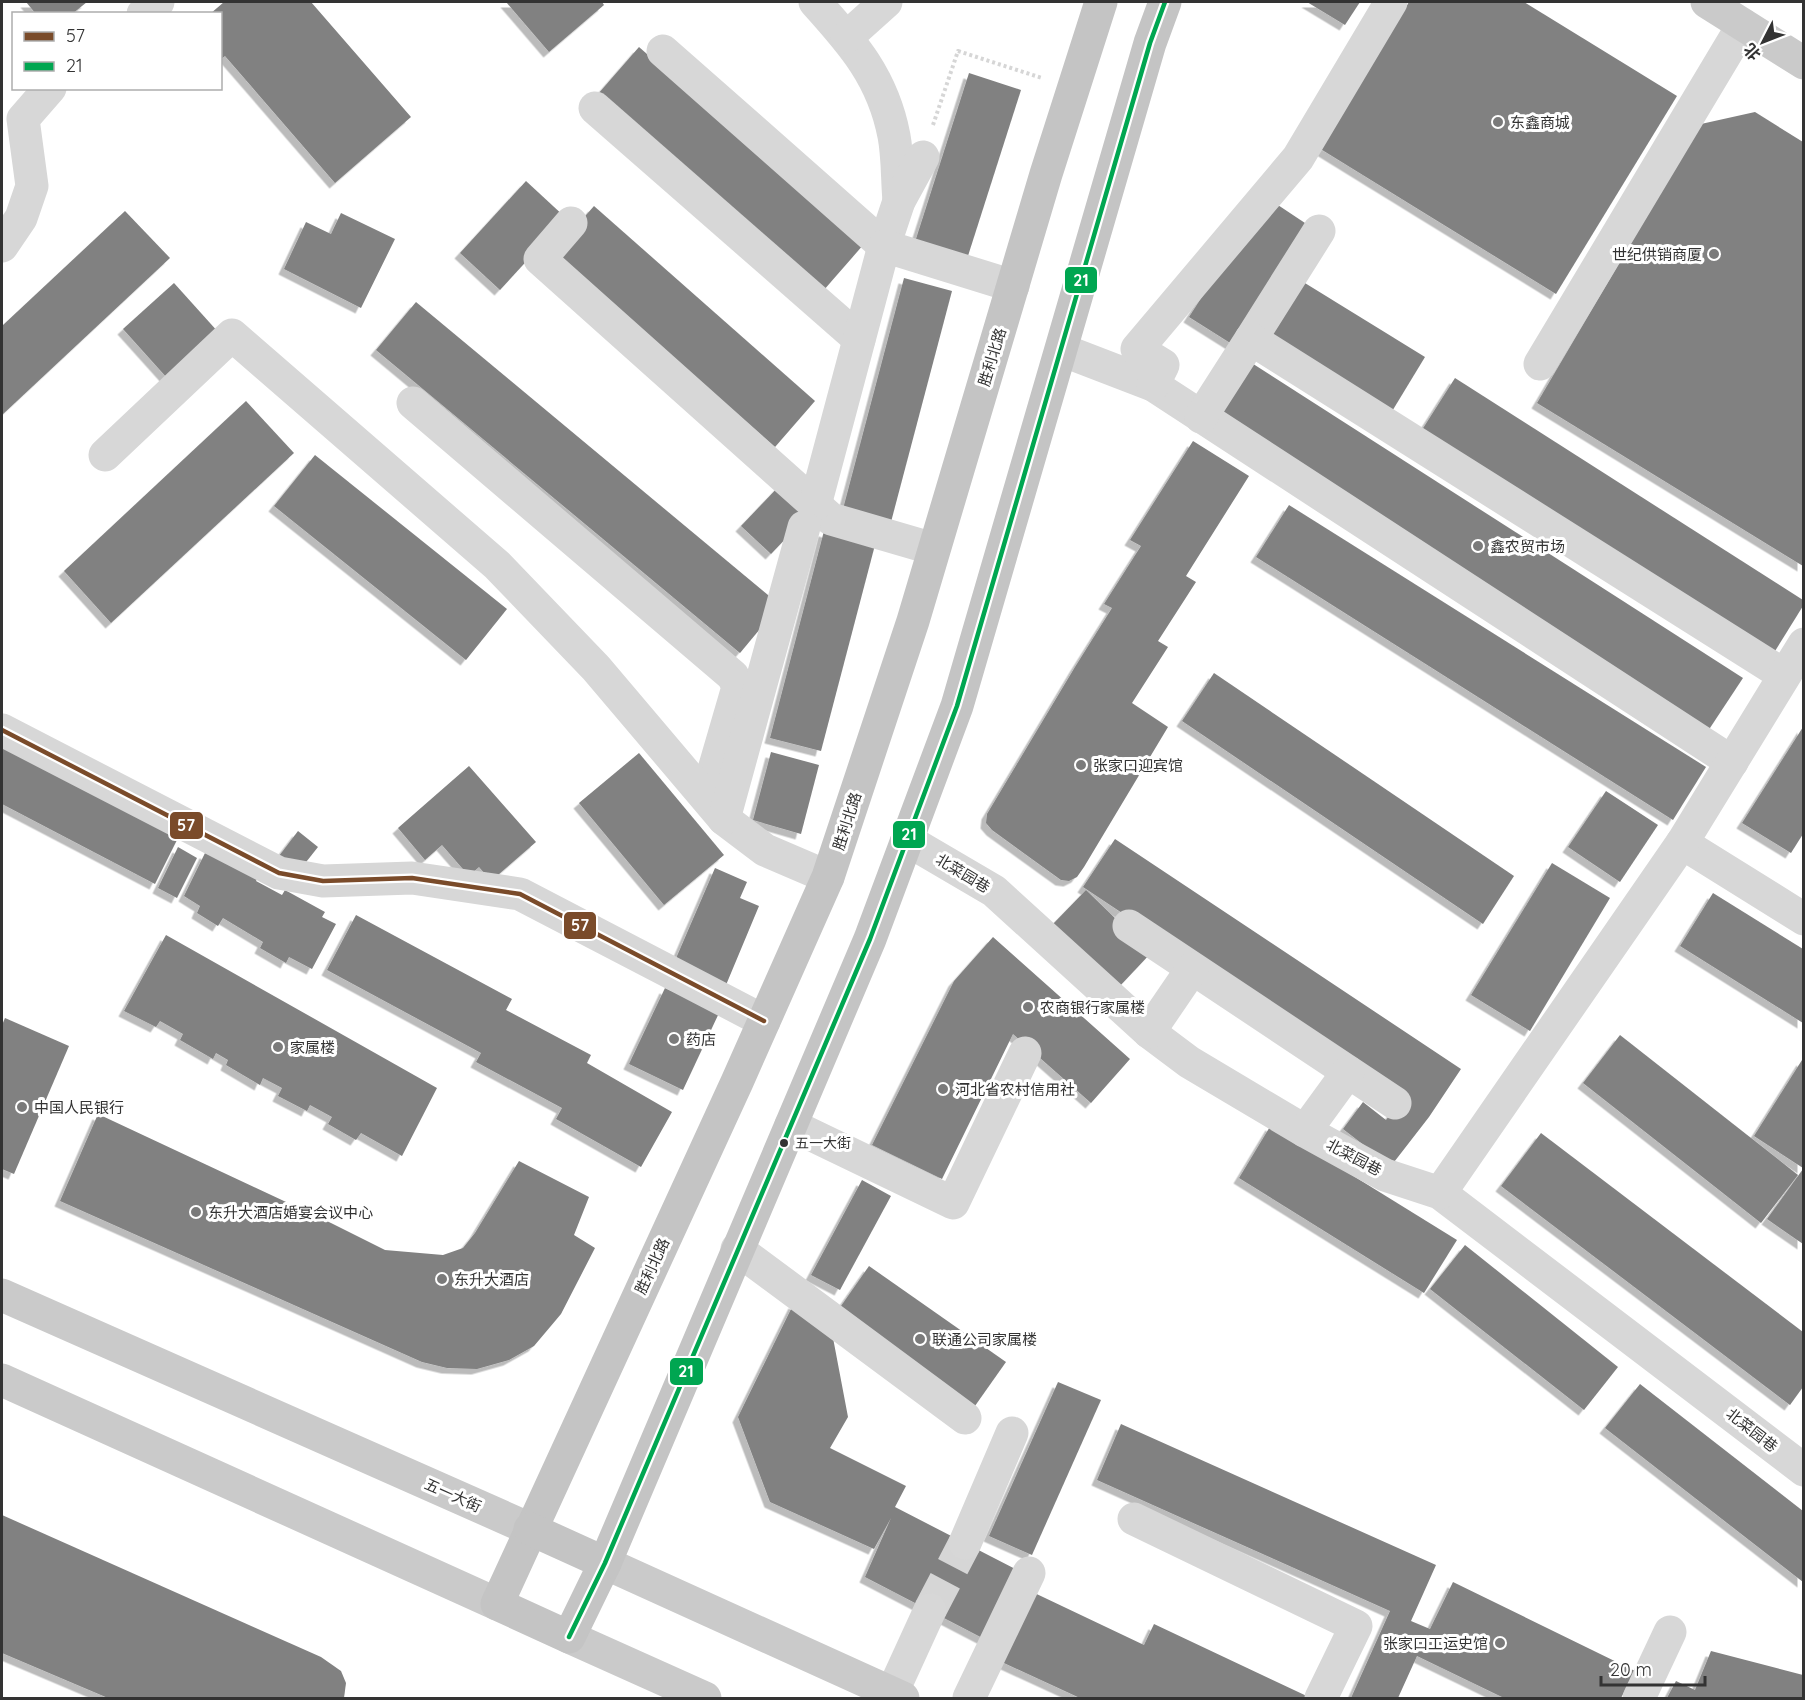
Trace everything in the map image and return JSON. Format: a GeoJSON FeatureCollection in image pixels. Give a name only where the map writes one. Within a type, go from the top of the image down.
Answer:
{"type":"FeatureCollection","features":[{"type":"Feature","properties":{"kind":"highway","name":"胜利北路"},"geometry":{"type":"LineString","coordinates":[[497,1604],[828,877],[913,621],[1101,2]]}},
{"type":"Feature","properties":{"kind":"highway"},"geometry":{"type":"LineString","coordinates":[[497,1604],[569,1637],[604,1563],[870,939],[957,706],[1150,43],[1166,2]]}},
{"type":"Feature","properties":{"kind":"highway","name":"五一大街"},"geometry":{"type":"LineString","coordinates":[[530,1530],[604,1563]]}},
{"type":"Feature","properties":{"kind":"main road"},"geometry":{"type":"LineString","coordinates":[[1707,2],[1803,63]]}},
{"type":"Feature","properties":{"kind":"main road","name":"五一大街"},"geometry":{"type":"LineString","coordinates":[[2,1295],[530,1530]]}},
{"type":"Feature","properties":{"kind":"main road"},"geometry":{"type":"LineString","coordinates":[[2,1380],[497,1604]]}},
{"type":"Feature","properties":{"kind":"main road","name":"五一大街"},"geometry":{"type":"LineString","coordinates":[[604,1563],[897,1696]]}},
{"type":"Feature","properties":{"kind":"main road"},"geometry":{"type":"LineString","coordinates":[[569,1637],[705,1698]]}},
{"type":"Feature","properties":{"kind":"street"},"geometry":{"type":"LineString","coordinates":[[146,12],[158,2]]}},
{"type":"Feature","properties":{"kind":"street"},"geometry":{"type":"LineString","coordinates":[[815,2],[847,37],[871,71],[885,100],[894,137],[899,201]]}},
{"type":"Feature","properties":{"kind":"street"},"geometry":{"type":"LineString","coordinates":[[847,37],[886,2]]}},
{"type":"Feature","properties":{"kind":"street"},"geometry":{"type":"LineString","coordinates":[[1153,385],[1163,365],[1137,349],[1298,158],[1391,2]]}},
{"type":"Feature","properties":{"kind":"street"},"geometry":{"type":"LineString","coordinates":[[1540,364],[1743,25]]}},
{"type":"Feature","properties":{"kind":"street"},"geometry":{"type":"LineString","coordinates":[[663,51],[884,246],[1013,286]]}},
{"type":"Feature","properties":{"kind":"street"},"geometry":{"type":"LineString","coordinates":[[2,246],[21,218],[32,186],[23,119],[48,90]]}},
{"type":"Feature","properties":{"kind":"street"},"geometry":{"type":"LineString","coordinates":[[595,108],[860,339]]}},
{"type":"Feature","properties":{"kind":"street"},"geometry":{"type":"LineString","coordinates":[[715,808],[810,516],[884,246],[899,201],[923,157]]}},
{"type":"Feature","properties":{"kind":"street"},"geometry":{"type":"LineString","coordinates":[[571,223],[540,259],[810,516],[831,519],[934,549]]}},
{"type":"Feature","properties":{"kind":"street"},"geometry":{"type":"LineString","coordinates":[[1201,417],[1319,231]]}},
{"type":"Feature","properties":{"kind":"street"},"geometry":{"type":"LineString","coordinates":[[105,455],[232,335],[497,565],[596,668],[715,808],[765,850],[828,877]]}},
{"type":"Feature","properties":{"kind":"street"},"geometry":{"type":"LineString","coordinates":[[1251,339],[1784,675]]}},
{"type":"Feature","properties":{"kind":"street"},"geometry":{"type":"LineString","coordinates":[[1062,350],[1153,385],[1732,762]]}},
{"type":"Feature","properties":{"kind":"street"},"geometry":{"type":"LineString","coordinates":[[413,403],[733,676],[738,687],[715,808]]}},
{"type":"Feature","properties":{"kind":"street"},"geometry":{"type":"LineString","coordinates":[[1440,1193],[1682,843],[1803,645]]}},
{"type":"Feature","properties":{"kind":"street"},"geometry":{"type":"LineString","coordinates":[[2,730],[279,873],[323,881],[412,878],[520,894],[764,1021]]}},
{"type":"Feature","properties":{"kind":"street","name":"北菜园巷"},"geometry":{"type":"LineString","coordinates":[[907,840],[994,891],[1149,1032],[1189,1062],[1384,1175],[1440,1193],[1803,1470]]}},
{"type":"Feature","properties":{"kind":"street"},"geometry":{"type":"LineString","coordinates":[[1682,843],[1803,919]]}},
{"type":"Feature","properties":{"kind":"street"},"geometry":{"type":"LineString","coordinates":[[1129,926],[1395,1103]]}},
{"type":"Feature","properties":{"kind":"street"},"geometry":{"type":"LineString","coordinates":[[1149,1032],[1192,969]]}},
{"type":"Feature","properties":{"kind":"street"},"geometry":{"type":"LineString","coordinates":[[791,1125],[953,1203],[1024,1053]]}},
{"type":"Feature","properties":{"kind":"street"},"geometry":{"type":"LineString","coordinates":[[1305,1131],[1348,1072]]}},
{"type":"Feature","properties":{"kind":"street"},"geometry":{"type":"LineString","coordinates":[[737,1249],[965,1418]]}},
{"type":"Feature","properties":{"kind":"street"},"geometry":{"type":"LineString","coordinates":[[965,1543],[1012,1433]]}},
{"type":"Feature","properties":{"kind":"street"},"geometry":{"type":"LineString","coordinates":[[1134,1519],[1356,1626],[1321,1698]]}},
{"type":"Feature","properties":{"kind":"street"},"geometry":{"type":"LineString","coordinates":[[969,1698],[1029,1573]]}},
{"type":"Feature","properties":{"kind":"street"},"geometry":{"type":"LineString","coordinates":[[897,1696],[930,1610]]}},
{"type":"Feature","properties":{"kind":"street"},"geometry":{"type":"LineString","coordinates":[[1639,1698],[1671,1632]]}},
{"type":"Feature","properties":{"kind":"path"},"geometry":{"type":"LineString","coordinates":[[923,157],[958,51],[1074,88]]}},
{"type":"Feature","properties":{"kind":"building"},"geometry":{"type":"Polygon","coordinates":[[[26,2],[87,2],[74,12],[34,12],[26,2]]]}},
{"type":"Feature","properties":{"kind":"building"},"geometry":{"type":"Polygon","coordinates":[[[224,2],[311,2],[411,117],[335,183],[225,56],[222,58],[222,12],[212,12],[224,2]]]}},
{"type":"Feature","properties":{"kind":"building"},"geometry":{"type":"Polygon","coordinates":[[[506,2],[602,2],[604,5],[549,52],[506,2]]]}},
{"type":"Feature","properties":{"kind":"building"},"geometry":{"type":"Polygon","coordinates":[[[1307,2],[1360,2],[1345,25],[1307,2]]]}},
{"type":"Feature","properties":{"kind":"building","name":"东鑫商城"},"geometry":{"type":"Polygon","coordinates":[[[1409,2],[1524,2],[1677,96],[1556,294],[1319,148],[1409,2]]]}},
{"type":"Feature","properties":{"kind":"building"},"geometry":{"type":"Polygon","coordinates":[[[639,47],[864,244],[823,291],[598,94],[639,47]]]}},
{"type":"Feature","properties":{"kind":"building"},"geometry":{"type":"Polygon","coordinates":[[[969,73],[1021,90],[967,259],[915,242],[969,73]]]}},
{"type":"Feature","properties":{"kind":"building","name":"世纪供销商厦"},"geometry":{"type":"Polygon","coordinates":[[[1755,112],[1803,142],[1803,566],[1537,403],[1701,124],[1755,112]]]}},
{"type":"Feature","properties":{"kind":"building"},"geometry":{"type":"Polygon","coordinates":[[[526,181],[566,218],[500,290],[460,253],[526,181]]]}},
{"type":"Feature","properties":{"kind":"building"},"geometry":{"type":"Polygon","coordinates":[[[1266,197],[1311,227],[1235,346],[1189,317],[1266,197]]]}},
{"type":"Feature","properties":{"kind":"building"},"geometry":{"type":"Polygon","coordinates":[[[594,206],[815,401],[775,447],[553,253],[594,206]]]}},
{"type":"Feature","properties":{"kind":"building"},"geometry":{"type":"Polygon","coordinates":[[[125,211],[170,258],[2,415],[2,326],[125,211]]]}},
{"type":"Feature","properties":{"kind":"building"},"geometry":{"type":"Polygon","coordinates":[[[341,213],[395,239],[361,308],[284,269],[306,222],[331,234],[341,213]]]}},
{"type":"Feature","properties":{"kind":"building"},"geometry":{"type":"Polygon","coordinates":[[[904,278],[952,291],[891,522],[843,509],[904,278]]]}},
{"type":"Feature","properties":{"kind":"building"},"geometry":{"type":"Polygon","coordinates":[[[1300,280],[1425,357],[1391,413],[1266,336],[1300,280]]]}},
{"type":"Feature","properties":{"kind":"building"},"geometry":{"type":"Polygon","coordinates":[[[174,283],[219,333],[168,379],[123,329],[174,283]]]}},
{"type":"Feature","properties":{"kind":"building"},"geometry":{"type":"Polygon","coordinates":[[[416,302],[780,605],[740,653],[376,350],[416,302]]]}},
{"type":"Feature","properties":{"kind":"building","name":"鑫农贸市场"},"geometry":{"type":"Polygon","coordinates":[[[1247,360],[1743,678],[1708,731],[1212,415],[1247,360]]]}},
{"type":"Feature","properties":{"kind":"building"},"geometry":{"type":"Polygon","coordinates":[[[1455,378],[1803,600],[1803,606],[1772,656],[1420,433],[1455,378]]]}},
{"type":"Feature","properties":{"kind":"building"},"geometry":{"type":"Polygon","coordinates":[[[246,401],[294,453],[111,623],[64,571],[246,401]]]}},
{"type":"Feature","properties":{"kind":"building"},"geometry":{"type":"Polygon","coordinates":[[[1193,441],[1249,476],[1186,576],[1196,582],[1158,641],[1168,647],[1132,703],[1168,727],[1084,867],[1077,877],[1069,881],[1061,880],[992,830],[986,823],[987,814],[1112,608],[1104,604],[1141,546],[1130,540],[1193,441]]]}},
{"type":"Feature","properties":{"kind":"building"},"geometry":{"type":"Polygon","coordinates":[[[315,455],[507,609],[466,660],[274,506],[315,455]]]}},
{"type":"Feature","properties":{"kind":"building"},"geometry":{"type":"Polygon","coordinates":[[[782,483],[812,511],[771,554],[741,526],[782,483]]]}},
{"type":"Feature","properties":{"kind":"building"},"geometry":{"type":"Polygon","coordinates":[[[1289,505],[1706,767],[1673,820],[1256,557],[1289,505]]]}},
{"type":"Feature","properties":{"kind":"building"},"geometry":{"type":"Polygon","coordinates":[[[824,531],[875,545],[821,751],[770,738],[824,531]]]}},
{"type":"Feature","properties":{"kind":"building"},"geometry":{"type":"Polygon","coordinates":[[[1214,673],[1514,876],[1483,924],[1182,721],[1214,673]]]}},
{"type":"Feature","properties":{"kind":"building"},"geometry":{"type":"Polygon","coordinates":[[[1803,727],[1803,834],[1791,853],[1742,823],[1803,727]]]}},
{"type":"Feature","properties":{"kind":"building"},"geometry":{"type":"Polygon","coordinates":[[[2,739],[182,830],[155,884],[2,804],[2,739]]]}},
{"type":"Feature","properties":{"kind":"building"},"geometry":{"type":"Polygon","coordinates":[[[771,752],[819,765],[801,834],[753,820],[771,752]]]}},
{"type":"Feature","properties":{"kind":"building"},"geometry":{"type":"Polygon","coordinates":[[[639,753],[724,855],[664,905],[579,803],[639,753]]]}},
{"type":"Feature","properties":{"kind":"building"},"geometry":{"type":"Polygon","coordinates":[[[469,766],[536,842],[491,881],[479,867],[469,876],[442,845],[425,860],[398,828],[469,766]]]}},
{"type":"Feature","properties":{"kind":"building"},"geometry":{"type":"Polygon","coordinates":[[[1606,791],[1658,825],[1620,882],[1568,847],[1606,791]]]}},
{"type":"Feature","properties":{"kind":"building"},"geometry":{"type":"Polygon","coordinates":[[[298,831],[318,847],[299,871],[279,856],[298,831]]]}},
{"type":"Feature","properties":{"kind":"building"},"geometry":{"type":"Polygon","coordinates":[[[1115,839],[1461,1069],[1429,1117],[1391,1166],[1343,1129],[1363,1102],[1386,1120],[1402,1099],[1083,887],[1115,839]]]}},
{"type":"Feature","properties":{"kind":"building"},"geometry":{"type":"Polygon","coordinates":[[[178,847],[197,858],[177,898],[158,888],[178,847]]]}},
{"type":"Feature","properties":{"kind":"building"},"geometry":{"type":"Polygon","coordinates":[[[205,853],[259,875],[256,881],[282,895],[285,890],[325,912],[322,917],[336,924],[312,969],[289,957],[286,963],[260,948],[263,942],[223,918],[218,926],[197,913],[200,906],[184,896],[205,853]]]}},
{"type":"Feature","properties":{"kind":"building"},"geometry":{"type":"Polygon","coordinates":[[[1552,863],[1610,898],[1530,1031],[1471,995],[1552,863]]]}},
{"type":"Feature","properties":{"kind":"building"},"geometry":{"type":"Polygon","coordinates":[[[715,868],[747,882],[740,898],[759,906],[726,985],[674,963],[715,868]]]}},
{"type":"Feature","properties":{"kind":"building"},"geometry":{"type":"Polygon","coordinates":[[[1086,890],[1151,953],[1118,988],[1053,924],[1086,890]]]}},
{"type":"Feature","properties":{"kind":"building"},"geometry":{"type":"Polygon","coordinates":[[[1713,893],[1803,949],[1803,1023],[1680,946],[1713,893]]]}},
{"type":"Feature","properties":{"kind":"building"},"geometry":{"type":"Polygon","coordinates":[[[356,915],[512,999],[506,1010],[591,1055],[587,1063],[672,1112],[641,1167],[556,1119],[562,1108],[476,1062],[481,1053],[327,970],[356,915]]]}},
{"type":"Feature","properties":{"kind":"building","name":"家属楼"},"geometry":{"type":"Polygon","coordinates":[[[166,935],[437,1088],[402,1156],[361,1133],[356,1140],[328,1124],[332,1117],[310,1105],[307,1111],[278,1096],[282,1088],[263,1078],[260,1085],[226,1065],[228,1060],[216,1053],[213,1059],[180,1040],[183,1034],[160,1021],[156,1027],[124,1011],[166,935]]]}},
{"type":"Feature","properties":{"kind":"building"},"geometry":{"type":"Polygon","coordinates":[[[993,937],[1130,1059],[1091,1103],[1013,1034],[942,1179],[872,1145],[954,981],[993,937]]]}},
{"type":"Feature","properties":{"kind":"building","name":"药店"},"geometry":{"type":"Polygon","coordinates":[[[665,988],[719,1013],[683,1090],[629,1064],[665,988]]]}},
{"type":"Feature","properties":{"kind":"building","name":"中国人民银行"},"geometry":{"type":"Polygon","coordinates":[[[5,1018],[69,1046],[14,1174],[2,1169],[2,1025],[5,1018]]]}},
{"type":"Feature","properties":{"kind":"building"},"geometry":{"type":"Polygon","coordinates":[[[1620,1035],[1798,1175],[1761,1223],[1583,1083],[1620,1035]]]}},
{"type":"Feature","properties":{"kind":"building"},"geometry":{"type":"Polygon","coordinates":[[[1803,1061],[1803,1168],[1754,1136],[1803,1061]]]}},
{"type":"Feature","properties":{"kind":"building"},"geometry":{"type":"Polygon","coordinates":[[[98,1114],[385,1250],[443,1255],[463,1248],[475,1233],[519,1161],[589,1197],[574,1235],[595,1248],[561,1314],[534,1346],[509,1360],[477,1369],[447,1368],[422,1362],[60,1201],[98,1114]]]}},
{"type":"Feature","properties":{"kind":"building"},"geometry":{"type":"Polygon","coordinates":[[[1271,1125],[1457,1240],[1424,1293],[1239,1178],[1271,1125]]]}},
{"type":"Feature","properties":{"kind":"building"},"geometry":{"type":"Polygon","coordinates":[[[1541,1133],[1803,1332],[1803,1387],[1790,1405],[1501,1186],[1541,1133]]]}},
{"type":"Feature","properties":{"kind":"building"},"geometry":{"type":"Polygon","coordinates":[[[1803,1169],[1803,1244],[1767,1219],[1803,1169]]]}},
{"type":"Feature","properties":{"kind":"building"},"geometry":{"type":"Polygon","coordinates":[[[862,1180],[891,1196],[840,1290],[811,1275],[862,1180]]]}},
{"type":"Feature","properties":{"kind":"building"},"geometry":{"type":"Polygon","coordinates":[[[1465,1245],[1618,1367],[1584,1410],[1430,1289],[1465,1245]]]}},
{"type":"Feature","properties":{"kind":"building","name":"联通公司家属楼"},"geometry":{"type":"Polygon","coordinates":[[[869,1266],[1006,1362],[970,1413],[834,1316],[869,1266]]]}},
{"type":"Feature","properties":{"kind":"building"},"geometry":{"type":"Polygon","coordinates":[[[794,1303],[830,1322],[848,1417],[830,1448],[906,1486],[895,1507],[1027,1575],[994,1644],[865,1577],[891,1518],[874,1549],[770,1502],[738,1417],[794,1303]]]}},
{"type":"Feature","properties":{"kind":"building"},"geometry":{"type":"Polygon","coordinates":[[[1058,1382],[1101,1400],[1032,1555],[989,1536],[1058,1382]]]}},
{"type":"Feature","properties":{"kind":"building"},"geometry":{"type":"Polygon","coordinates":[[[1640,1384],[1803,1511],[1803,1582],[1605,1428],[1640,1384]]]}},
{"type":"Feature","properties":{"kind":"building"},"geometry":{"type":"Polygon","coordinates":[[[1121,1424],[1436,1565],[1411,1621],[1430,1629],[1453,1582],[1635,1671],[1621,1698],[1504,1698],[1417,1656],[1398,1698],[1351,1698],[1390,1611],[1097,1480],[1121,1424]]]}},
{"type":"Feature","properties":{"kind":"building"},"geometry":{"type":"Polygon","coordinates":[[[2,1515],[321,1657],[341,1671],[346,1683],[344,1698],[108,1698],[2,1653],[2,1515]]]}},
{"type":"Feature","properties":{"kind":"building"},"geometry":{"type":"Polygon","coordinates":[[[1024,1588],[1144,1645],[1154,1624],[1311,1698],[1080,1698],[991,1657],[1024,1588]]]}},
{"type":"Feature","properties":{"kind":"building"},"geometry":{"type":"Polygon","coordinates":[[[1711,1651],[1803,1675],[1803,1698],[1667,1698],[1676,1681],[1695,1690],[1711,1651]]]}},
{"type":"Feature","properties":{"kind":"tunnel"},"geometry":{"type":"LineString","coordinates":[[930,1610],[965,1543]]}},
{"type":"Feature","properties":{"kind":"transit line","name":"21"},"geometry":{"type":"LineString","coordinates":[[569,1637],[605,1563],[870,939],[957,706],[1150,43],[1165,2]]}},
{"type":"Feature","properties":{"kind":"transit line","name":"57"},"geometry":{"type":"LineString","coordinates":[[2,730],[279,873],[323,881],[412,878],[520,894],[764,1021]]}},
{"type":"Feature","properties":{"kind":"place","name":"东鑫商城"},"geometry":{"type":"Point","coordinates":[1498,122]}},
{"type":"Feature","properties":{"kind":"place","name":"世纪供销商厦"},"geometry":{"type":"Point","coordinates":[1714,254]}},
{"type":"Feature","properties":{"kind":"place","name":"鑫农贸市场"},"geometry":{"type":"Point","coordinates":[1478,546]}},
{"type":"Feature","properties":{"kind":"place","name":"张家口迎宾馆"},"geometry":{"type":"Point","coordinates":[1081,765]}},
{"type":"Feature","properties":{"kind":"place","name":"农商银行家属楼"},"geometry":{"type":"Point","coordinates":[1028,1007]}},
{"type":"Feature","properties":{"kind":"place","name":"药店"},"geometry":{"type":"Point","coordinates":[674,1039]}},
{"type":"Feature","properties":{"kind":"place","name":"家属楼"},"geometry":{"type":"Point","coordinates":[278,1047]}},
{"type":"Feature","properties":{"kind":"place","name":"河北省农村信用社"},"geometry":{"type":"Point","coordinates":[943,1089]}},
{"type":"Feature","properties":{"kind":"place","name":"中国人民银行"},"geometry":{"type":"Point","coordinates":[22,1107]}},
{"type":"Feature","properties":{"kind":"place","name":"五一大街"},"geometry":{"type":"Point","coordinates":[784,1143]}},
{"type":"Feature","properties":{"kind":"place","name":"东升大酒店婚宴会议中心"},"geometry":{"type":"Point","coordinates":[196,1212]}},
{"type":"Feature","properties":{"kind":"place","name":"东升大酒店"},"geometry":{"type":"Point","coordinates":[442,1279]}},
{"type":"Feature","properties":{"kind":"place","name":"联通公司家属楼"},"geometry":{"type":"Point","coordinates":[920,1339]}},
{"type":"Feature","properties":{"kind":"place","name":"张家口工运史馆"},"geometry":{"type":"Point","coordinates":[1500,1643]}}]}
